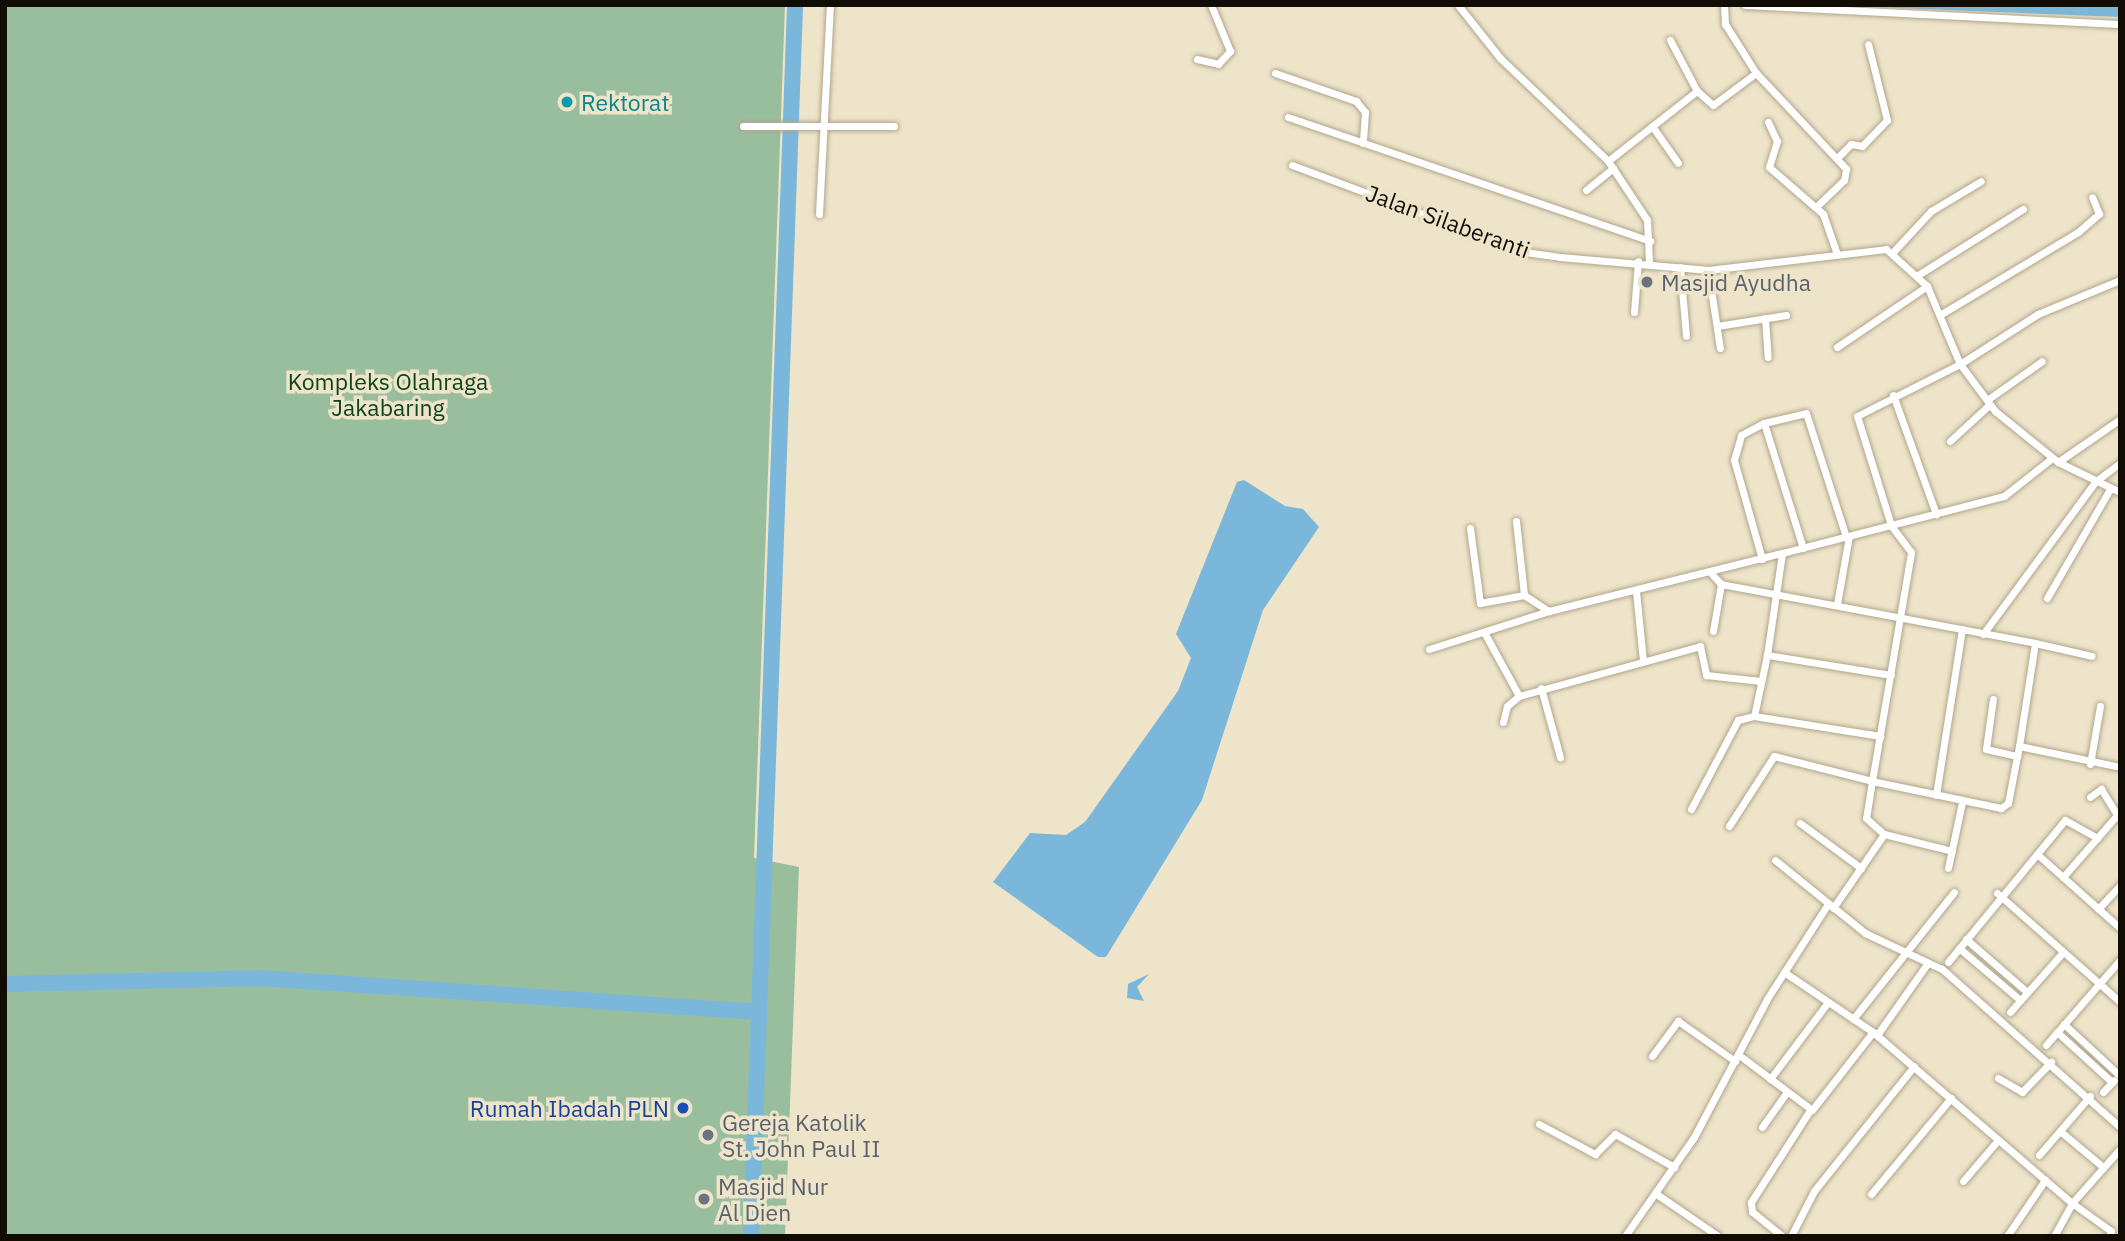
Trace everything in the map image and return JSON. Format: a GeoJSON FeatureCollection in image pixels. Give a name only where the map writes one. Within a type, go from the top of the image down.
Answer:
{"type":"FeatureCollection","features":[{"type":"Feature","properties":{"kind":"street"},"geometry":{"type":"LineString","coordinates":[[819,214],[830,5]]}},
{"type":"Feature","properties":{"kind":"street"},"geometry":{"type":"LineString","coordinates":[[1197,59],[1218,64],[1230,51],[1211,5]]}},
{"type":"Feature","properties":{"kind":"street"},"geometry":{"type":"LineString","coordinates":[[1458,5],[1500,58],[1610,165],[1647,220],[1650,241],[1648,262]]}},
{"type":"Feature","properties":{"kind":"street"},"geometry":{"type":"LineString","coordinates":[[1724,5],[1725,24],[1756,73],[1838,158],[1847,175],[1815,207]]}},
{"type":"Feature","properties":{"kind":"street"},"geometry":{"type":"LineString","coordinates":[[1745,5],[2120,24]]}},
{"type":"Feature","properties":{"kind":"street"},"geometry":{"type":"LineString","coordinates":[[1670,40],[1697,91],[1716,104],[1756,73]]}},
{"type":"Feature","properties":{"kind":"street"},"geometry":{"type":"LineString","coordinates":[[1838,158],[1851,144],[1862,146],[1887,120],[1868,44]]}},
{"type":"Feature","properties":{"kind":"street"},"geometry":{"type":"LineString","coordinates":[[1275,73],[1356,101],[1364,113],[1363,142]]}},
{"type":"Feature","properties":{"kind":"street"},"geometry":{"type":"LineString","coordinates":[[1586,190],[1652,127],[1697,91]]}},
{"type":"Feature","properties":{"kind":"street"},"geometry":{"type":"LineString","coordinates":[[1288,117],[1650,241]]}},
{"type":"Feature","properties":{"kind":"street"},"geometry":{"type":"LineString","coordinates":[[1768,122],[1777,141],[1769,167],[1815,207],[1837,254]]}},
{"type":"Feature","properties":{"kind":"street"},"geometry":{"type":"LineString","coordinates":[[743,126],[894,126]]}},
{"type":"Feature","properties":{"kind":"street"},"geometry":{"type":"LineString","coordinates":[[1652,127],[1678,163]]}},
{"type":"Feature","properties":{"kind":"street","name":"Jalan Silaberanti"},"geometry":{"type":"LineString","coordinates":[[1292,166],[1525,252],[1709,270],[1837,254],[1893,252]]}},
{"type":"Feature","properties":{"kind":"street"},"geometry":{"type":"LineString","coordinates":[[1981,181],[1931,211],[1893,252],[1927,286],[1943,313],[1960,364],[1989,402],[2055,460],[2120,492]]}},
{"type":"Feature","properties":{"kind":"street"},"geometry":{"type":"LineString","coordinates":[[1943,313],[2078,232],[2099,214],[2092,197]]}},
{"type":"Feature","properties":{"kind":"street"},"geometry":{"type":"LineString","coordinates":[[1918,275],[2024,209]]}},
{"type":"Feature","properties":{"kind":"street"},"geometry":{"type":"LineString","coordinates":[[1634,312],[1638,261]]}},
{"type":"Feature","properties":{"kind":"street"},"geometry":{"type":"LineString","coordinates":[[1680,267],[1686,336]]}},
{"type":"Feature","properties":{"kind":"street"},"geometry":{"type":"LineString","coordinates":[[1709,270],[1720,348]]}},
{"type":"Feature","properties":{"kind":"street"},"geometry":{"type":"LineString","coordinates":[[1952,851],[1884,834],[1866,817],[1902,618],[1911,552],[1891,525],[1857,418],[1893,396],[1960,364],[2038,314],[2120,280]]}},
{"type":"Feature","properties":{"kind":"street"},"geometry":{"type":"LineString","coordinates":[[1837,347],[1927,286]]}},
{"type":"Feature","properties":{"kind":"street"},"geometry":{"type":"LineString","coordinates":[[1717,326],[1786,315]]}},
{"type":"Feature","properties":{"kind":"street"},"geometry":{"type":"LineString","coordinates":[[1765,318],[1769,358]]}},
{"type":"Feature","properties":{"kind":"street"},"geometry":{"type":"LineString","coordinates":[[1951,441],[1989,402],[2042,361]]}},
{"type":"Feature","properties":{"kind":"street"},"geometry":{"type":"LineString","coordinates":[[1893,396],[1936,514]]}},
{"type":"Feature","properties":{"kind":"street"},"geometry":{"type":"LineString","coordinates":[[1762,559],[1734,460],[1738,439],[1764,424],[1805,413],[1847,536],[1837,604]]}},
{"type":"Feature","properties":{"kind":"street"},"geometry":{"type":"LineString","coordinates":[[1429,649],[1549,611],[1711,573],[2004,496],[2120,419]]}},
{"type":"Feature","properties":{"kind":"street"},"geometry":{"type":"LineString","coordinates":[[1764,424],[1803,548]]}},
{"type":"Feature","properties":{"kind":"street"},"geometry":{"type":"LineString","coordinates":[[1983,634],[2096,481],[2120,463]]}},
{"type":"Feature","properties":{"kind":"street"},"geometry":{"type":"LineString","coordinates":[[2047,598],[2110,489]]}},
{"type":"Feature","properties":{"kind":"street"},"geometry":{"type":"LineString","coordinates":[[1516,521],[1524,595]]}},
{"type":"Feature","properties":{"kind":"street"},"geometry":{"type":"LineString","coordinates":[[1471,528],[1480,603],[1524,595],[1549,611]]}},
{"type":"Feature","properties":{"kind":"street"},"geometry":{"type":"LineString","coordinates":[[1754,716],[1783,553]]}},
{"type":"Feature","properties":{"kind":"street"},"geometry":{"type":"LineString","coordinates":[[1711,573],[1721,584],[1837,604],[2092,656]]}},
{"type":"Feature","properties":{"kind":"street"},"geometry":{"type":"LineString","coordinates":[[1713,631],[1721,584]]}},
{"type":"Feature","properties":{"kind":"street"},"geometry":{"type":"LineString","coordinates":[[1636,591],[1643,661]]}},
{"type":"Feature","properties":{"kind":"street"},"geometry":{"type":"LineString","coordinates":[[1936,795],[1962,629]]}},
{"type":"Feature","properties":{"kind":"street"},"geometry":{"type":"LineString","coordinates":[[1485,632],[1519,696]]}},
{"type":"Feature","properties":{"kind":"street"},"geometry":{"type":"LineString","coordinates":[[1729,826],[1774,756],[1962,802],[2006,805],[2020,746],[2035,643]]}},
{"type":"Feature","properties":{"kind":"street"},"geometry":{"type":"LineString","coordinates":[[1503,722],[1507,706],[1519,696],[1700,646],[1706,675],[1761,681]]}},
{"type":"Feature","properties":{"kind":"street"},"geometry":{"type":"LineString","coordinates":[[1766,655],[1891,675]]}},
{"type":"Feature","properties":{"kind":"street"},"geometry":{"type":"LineString","coordinates":[[1541,688],[1560,757]]}},
{"type":"Feature","properties":{"kind":"street"},"geometry":{"type":"LineString","coordinates":[[1993,699],[1986,749],[2017,756]]}},
{"type":"Feature","properties":{"kind":"street"},"geometry":{"type":"LineString","coordinates":[[2090,764],[2100,706]]}},
{"type":"Feature","properties":{"kind":"street"},"geometry":{"type":"LineString","coordinates":[[1691,809],[1738,720],[1754,716],[1880,736]]}},
{"type":"Feature","properties":{"kind":"street"},"geometry":{"type":"LineString","coordinates":[[2020,746],[2090,764],[2120,767]]}},
{"type":"Feature","properties":{"kind":"street"},"geometry":{"type":"LineString","coordinates":[[2063,877],[2119,817],[2101,789],[2090,797]]}},
{"type":"Feature","properties":{"kind":"street"},"geometry":{"type":"LineString","coordinates":[[1948,868],[1962,802]]}},
{"type":"Feature","properties":{"kind":"street"},"geometry":{"type":"LineString","coordinates":[[1948,962],[1999,895],[2067,819],[2097,838]]}},
{"type":"Feature","properties":{"kind":"street"},"geometry":{"type":"LineString","coordinates":[[1800,823],[1861,868]]}},
{"type":"Feature","properties":{"kind":"street"},"geometry":{"type":"LineString","coordinates":[[1625,1236],[1674,1167],[1784,972],[1884,834]]}},
{"type":"Feature","properties":{"kind":"street"},"geometry":{"type":"LineString","coordinates":[[2037,854],[2120,928]]}},
{"type":"Feature","properties":{"kind":"street"},"geometry":{"type":"LineString","coordinates":[[1775,860],[1830,906],[1901,953],[1942,969],[2090,1096],[2120,1127]]}},
{"type":"Feature","properties":{"kind":"street"},"geometry":{"type":"LineString","coordinates":[[2098,909],[2120,885]]}},
{"type":"Feature","properties":{"kind":"street"},"geometry":{"type":"LineString","coordinates":[[1853,1019],[1901,953],[1954,892]]}},
{"type":"Feature","properties":{"kind":"street"},"geometry":{"type":"LineString","coordinates":[[1999,895],[2120,1002]]}},
{"type":"Feature","properties":{"kind":"street"},"geometry":{"type":"LineString","coordinates":[[1966,939],[2028,992]]}},
{"type":"Feature","properties":{"kind":"street"},"geometry":{"type":"LineString","coordinates":[[1959,947],[2020,1000]]}},
{"type":"Feature","properties":{"kind":"street"},"geometry":{"type":"LineString","coordinates":[[2010,1012],[2063,951]]}},
{"type":"Feature","properties":{"kind":"street"},"geometry":{"type":"LineString","coordinates":[[2046,1045],[2120,960]]}},
{"type":"Feature","properties":{"kind":"street"},"geometry":{"type":"LineString","coordinates":[[1782,1236],[1752,1212],[1751,1202],[1810,1110],[1819,1107],[1927,964]]}},
{"type":"Feature","properties":{"kind":"street"},"geometry":{"type":"LineString","coordinates":[[1784,972],[1875,1034],[2072,1203],[2113,1234]]}},
{"type":"Feature","properties":{"kind":"street"},"geometry":{"type":"LineString","coordinates":[[1770,1079],[1828,1002]]}},
{"type":"Feature","properties":{"kind":"street"},"geometry":{"type":"LineString","coordinates":[[1652,1056],[1678,1021],[1770,1079],[1810,1110]]}},
{"type":"Feature","properties":{"kind":"street"},"geometry":{"type":"LineString","coordinates":[[2064,1024],[2119,1074],[2103,1092]]}},
{"type":"Feature","properties":{"kind":"street"},"geometry":{"type":"LineString","coordinates":[[2057,1032],[2112,1083]]}},
{"type":"Feature","properties":{"kind":"street"},"geometry":{"type":"LineString","coordinates":[[1998,1078],[2022,1092],[2051,1062]]}},
{"type":"Feature","properties":{"kind":"street"},"geometry":{"type":"LineString","coordinates":[[1791,1236],[1814,1191],[1914,1066]]}},
{"type":"Feature","properties":{"kind":"street"},"geometry":{"type":"LineString","coordinates":[[1762,1127],[1787,1092]]}},
{"type":"Feature","properties":{"kind":"street"},"geometry":{"type":"LineString","coordinates":[[2039,1155],[2090,1096]]}},
{"type":"Feature","properties":{"kind":"street"},"geometry":{"type":"LineString","coordinates":[[1871,1194],[1951,1098]]}},
{"type":"Feature","properties":{"kind":"street"},"geometry":{"type":"LineString","coordinates":[[1539,1124],[1595,1154],[1615,1134],[1674,1167]]}},
{"type":"Feature","properties":{"kind":"street"},"geometry":{"type":"LineString","coordinates":[[2060,1131],[2103,1167]]}},
{"type":"Feature","properties":{"kind":"street"},"geometry":{"type":"LineString","coordinates":[[1963,1181],[1998,1140]]}},
{"type":"Feature","properties":{"kind":"street"},"geometry":{"type":"LineString","coordinates":[[2054,1236],[2072,1203],[2120,1149]]}},
{"type":"Feature","properties":{"kind":"street"},"geometry":{"type":"LineString","coordinates":[[2007,1236],[2045,1180]]}},
{"type":"Feature","properties":{"kind":"street"},"geometry":{"type":"LineString","coordinates":[[1655,1193],[1718,1236]]}},
{"type":"Feature","properties":{"kind":"green space","name":"Kompleks Olahraga Jakabaring"},"geometry":{"type":"Polygon","coordinates":[[[5,5],[785,5],[754,858],[799,867],[785,1236],[5,1236],[5,5]]]}},
{"type":"Feature","properties":{"kind":"water"},"geometry":{"type":"Polygon","coordinates":[[[1824,5],[2120,5],[2120,17],[1997,12],[1824,5]]]}},
{"type":"Feature","properties":{"kind":"water"},"geometry":{"type":"Polygon","coordinates":[[[1244,480],[1285,506],[1303,509],[1319,527],[1263,610],[1202,800],[1106,957],[1098,957],[993,882],[1030,833],[1066,835],[1085,822],[1178,691],[1191,658],[1176,634],[1237,482],[1244,480]]]}},
{"type":"Feature","properties":{"kind":"water"},"geometry":{"type":"Polygon","coordinates":[[[1149,974],[1137,987],[1144,1001],[1127,998],[1128,984],[1149,974]]]}},
{"type":"Feature","properties":{"kind":"waterway"},"geometry":{"type":"LineString","coordinates":[[751,1236],[795,5]]}},
{"type":"Feature","properties":{"kind":"waterway"},"geometry":{"type":"LineString","coordinates":[[5,984],[260,978],[759,1012]]}},
{"type":"Feature","properties":{"kind":"place","name":"Rektorat"},"geometry":{"type":"Point","coordinates":[567,102]}},
{"type":"Feature","properties":{"kind":"place","name":"Masjid Ayudha"},"geometry":{"type":"Point","coordinates":[1647,282]}},
{"type":"Feature","properties":{"kind":"place","name":"Rumah Ibadah PLN"},"geometry":{"type":"Point","coordinates":[683,1108]}},
{"type":"Feature","properties":{"kind":"place","name":"Gereja Katolik St. John Paul II"},"geometry":{"type":"Point","coordinates":[708,1135]}},
{"type":"Feature","properties":{"kind":"place","name":"Masjid Nur Al Dien"},"geometry":{"type":"Point","coordinates":[704,1199]}}]}
